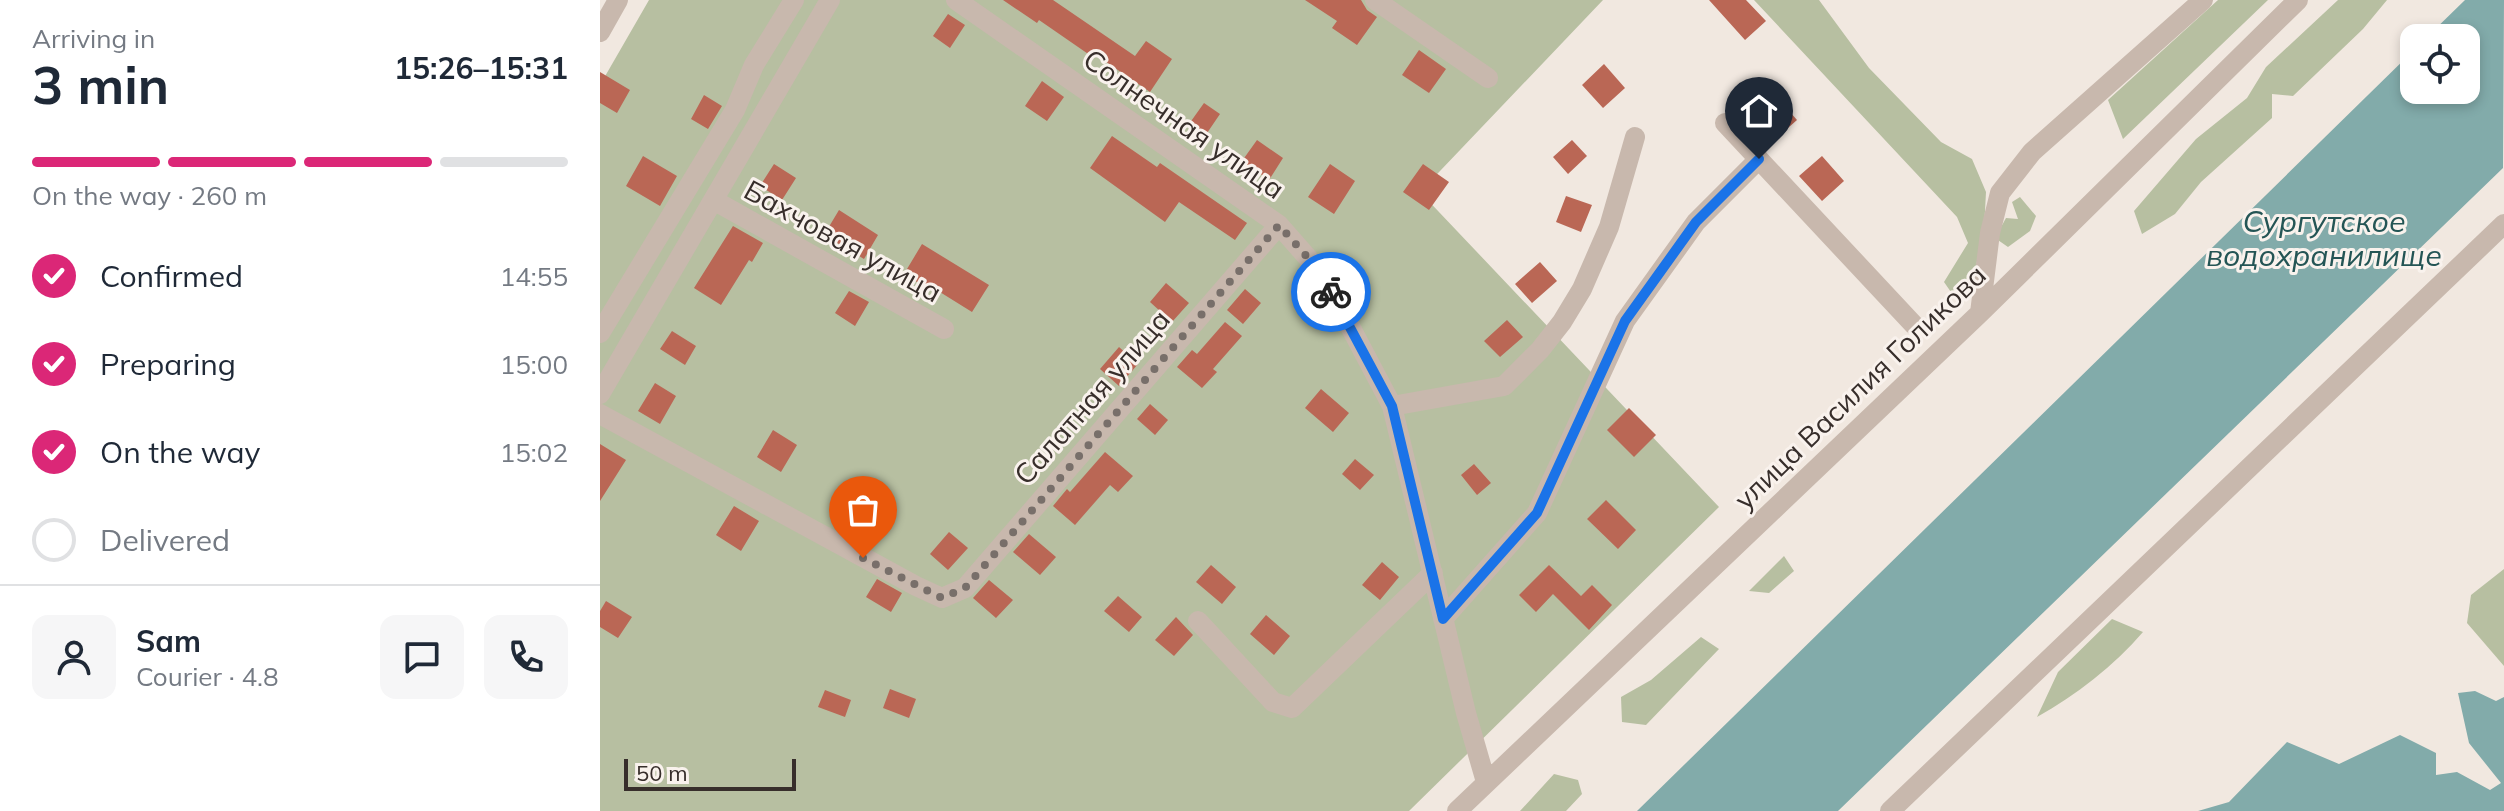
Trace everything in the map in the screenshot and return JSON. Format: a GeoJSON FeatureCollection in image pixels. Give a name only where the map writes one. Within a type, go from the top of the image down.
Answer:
{"type":"FeatureCollection","features":[{"type":"Feature","properties":{"kind":"street"},"geometry":{"type":"LineString","coordinates":[[600,32],[618,0]]}},
{"type":"Feature","properties":{"kind":"street"},"geometry":{"type":"LineString","coordinates":[[600,333],[735,110],[754,65],[794,0]]}},
{"type":"Feature","properties":{"kind":"street"},"geometry":{"type":"LineString","coordinates":[[600,394],[830,0]]}},
{"type":"Feature","properties":{"kind":"street","name":"Солнечная улица"},"geometry":{"type":"LineString","coordinates":[[956,0],[1279,225],[1308,258],[1333,294],[1392,406],[1466,713],[1486,782]]}},
{"type":"Feature","properties":{"kind":"street"},"geometry":{"type":"LineString","coordinates":[[1375,0],[1488,78]]}},
{"type":"Feature","properties":{"kind":"street"},"geometry":{"type":"LineString","coordinates":[[1980,313],[1990,233],[2000,193],[2032,152],[2203,0]]}},
{"type":"Feature","properties":{"kind":"street","name":"улица Василия Голикова"},"geometry":{"type":"LineString","coordinates":[[1457,811],[1980,313],[2298,0]]}},
{"type":"Feature","properties":{"kind":"street"},"geometry":{"type":"LineString","coordinates":[[1725,123],[1914,325]]}},
{"type":"Feature","properties":{"kind":"street"},"geometry":{"type":"LineString","coordinates":[[1392,406],[1504,386],[1540,350],[1582,289],[1609,227],[1635,137]]}},
{"type":"Feature","properties":{"kind":"street"},"geometry":{"type":"LineString","coordinates":[[1443,619],[1537,513],[1625,321],[1696,222],[1759,159]]}},
{"type":"Feature","properties":{"kind":"street","name":"Бахчовая улица"},"geometry":{"type":"LineString","coordinates":[[715,201],[944,329]]}},
{"type":"Feature","properties":{"kind":"street"},"geometry":{"type":"LineString","coordinates":[[1890,811],[2504,224]]}},
{"type":"Feature","properties":{"kind":"street","name":"Салатная улица"},"geometry":{"type":"LineString","coordinates":[[600,414],[942,598],[965,588],[1279,225]]}},
{"type":"Feature","properties":{"kind":"street"},"geometry":{"type":"LineString","coordinates":[[1198,621],[1273,702],[1292,708],[1433,573]]}},
{"type":"Feature","properties":{"kind":"green space"},"geometry":{"type":"Polygon","coordinates":[[[649,0],[1603,0],[1420,192],[1719,507],[1409,811],[600,811],[600,85],[649,0]]]}},
{"type":"Feature","properties":{"kind":"green space"},"geometry":{"type":"Polygon","coordinates":[[[1754,0],[1819,0],[1869,68],[1941,142],[1972,159],[1986,192],[1984,230],[1974,275],[1953,295],[1944,282],[1968,243],[1957,217],[1754,0]]]}},
{"type":"Feature","properties":{"kind":"green space"},"geometry":{"type":"Polygon","coordinates":[[[2218,0],[2268,0],[2123,139],[2108,100],[2218,0]]]}},
{"type":"Feature","properties":{"kind":"green space"},"geometry":{"type":"Polygon","coordinates":[[[2338,0],[2387,0],[2363,29],[2293,96],[2272,94],[2272,118],[2201,182],[2175,214],[2142,234],[2134,211],[2196,139],[2247,98],[2266,67],[2338,0]]]}},
{"type":"Feature","properties":{"kind":"green space"},"geometry":{"type":"Polygon","coordinates":[[[2020,197],[2036,216],[2030,231],[2008,247],[1995,238],[2006,218],[2018,219],[2012,202],[2020,197]]]}},
{"type":"Feature","properties":{"kind":"green space"},"geometry":{"type":"Polygon","coordinates":[[[1784,556],[1794,571],[1769,593],[1749,591],[1784,556]]]}},
{"type":"Feature","properties":{"kind":"green space"},"geometry":{"type":"Polygon","coordinates":[[[2504,569],[2504,666],[2467,623],[2471,595],[2504,569]]]}},
{"type":"Feature","properties":{"kind":"green space"},"geometry":{"type":"Polygon","coordinates":[[[2112,619],[2143,632],[2094,679],[2037,717],[2058,672],[2112,619]]]}},
{"type":"Feature","properties":{"kind":"green space"},"geometry":{"type":"Polygon","coordinates":[[[1701,637],[1719,649],[1646,725],[1622,722],[1621,697],[1651,680],[1701,637]]]}},
{"type":"Feature","properties":{"kind":"green space"},"geometry":{"type":"Polygon","coordinates":[[[1554,774],[1578,780],[1582,794],[1566,811],[1520,811],[1554,774]]]}},
{"type":"Feature","properties":{"kind":"water","name":"Сургутское водохранилище"},"geometry":{"type":"Polygon","coordinates":[[[2465,0],[2504,0],[2503,168],[1838,811],[1637,811],[2400,64],[2400,104],[2480,104],[2480,24],[2440,24],[2465,0]]]}},
{"type":"Feature","properties":{"kind":"water"},"geometry":{"type":"Polygon","coordinates":[[[2475,691],[2496,701],[2504,697],[2504,811],[2198,811],[2229,802],[2287,742],[2339,764],[2400,735],[2436,753],[2436,775],[2457,772],[2490,790],[2501,783],[2469,743],[2458,693],[2475,691]]]}},
{"type":"Feature","properties":{"kind":"building"},"geometry":{"type":"Polygon","coordinates":[[[1003,0],[1053,0],[1135,56],[1146,41],[1172,59],[1150,92],[1096,55],[1094,58],[1039,20],[1037,23],[1003,0]]]}},
{"type":"Feature","properties":{"kind":"building"},"geometry":{"type":"Polygon","coordinates":[[[1305,0],[1361,0],[1367,10],[1377,17],[1357,45],[1332,28],[1337,21],[1305,0]]]}},
{"type":"Feature","properties":{"kind":"building"},"geometry":{"type":"Polygon","coordinates":[[[1709,0],[1746,0],[1766,21],[1745,40],[1709,0]]]}},
{"type":"Feature","properties":{"kind":"building"},"geometry":{"type":"Polygon","coordinates":[[[948,14],[965,25],[950,48],[933,36],[948,14]]]}},
{"type":"Feature","properties":{"kind":"building"},"geometry":{"type":"Polygon","coordinates":[[[1419,50],[1446,69],[1429,93],[1402,75],[1419,50]]]}},
{"type":"Feature","properties":{"kind":"building"},"geometry":{"type":"Polygon","coordinates":[[[1604,64],[1625,88],[1603,108],[1582,85],[1604,64]]]}},
{"type":"Feature","properties":{"kind":"building"},"geometry":{"type":"Polygon","coordinates":[[[600,72],[630,90],[617,113],[600,103],[600,72]]]}},
{"type":"Feature","properties":{"kind":"building"},"geometry":{"type":"Polygon","coordinates":[[[1042,81],[1064,97],[1047,121],[1025,106],[1042,81]]]}},
{"type":"Feature","properties":{"kind":"building"},"geometry":{"type":"Polygon","coordinates":[[[1774,94],[1797,120],[1772,142],[1749,117],[1774,94]]]}},
{"type":"Feature","properties":{"kind":"building"},"geometry":{"type":"Polygon","coordinates":[[[704,95],[722,106],[708,129],[691,119],[704,95]]]}},
{"type":"Feature","properties":{"kind":"building"},"geometry":{"type":"Polygon","coordinates":[[[1204,103],[1220,114],[1205,136],[1189,124],[1204,103]]]}},
{"type":"Feature","properties":{"kind":"building"},"geometry":{"type":"Polygon","coordinates":[[[1112,136],[1157,167],[1160,163],[1247,223],[1235,240],[1179,202],[1165,222],[1090,168],[1112,136]]]}},
{"type":"Feature","properties":{"kind":"building"},"geometry":{"type":"Polygon","coordinates":[[[1257,140],[1283,158],[1269,180],[1242,161],[1257,140]]]}},
{"type":"Feature","properties":{"kind":"building"},"geometry":{"type":"Polygon","coordinates":[[[1572,140],[1587,156],[1568,174],[1553,157],[1572,140]]]}},
{"type":"Feature","properties":{"kind":"building"},"geometry":{"type":"Polygon","coordinates":[[[643,156],[677,176],[660,206],[626,186],[643,156]]]}},
{"type":"Feature","properties":{"kind":"building"},"geometry":{"type":"Polygon","coordinates":[[[1822,156],[1844,181],[1822,201],[1799,176],[1822,156]]]}},
{"type":"Feature","properties":{"kind":"building"},"geometry":{"type":"Polygon","coordinates":[[[774,164],[796,178],[782,200],[760,186],[774,164]]]}},
{"type":"Feature","properties":{"kind":"building"},"geometry":{"type":"Polygon","coordinates":[[[1330,164],[1355,181],[1334,214],[1308,197],[1330,164]]]}},
{"type":"Feature","properties":{"kind":"building"},"geometry":{"type":"Polygon","coordinates":[[[1423,164],[1449,182],[1429,210],[1403,192],[1423,164]]]}},
{"type":"Feature","properties":{"kind":"building"},"geometry":{"type":"Polygon","coordinates":[[[1566,196],[1592,205],[1581,232],[1556,222],[1566,196]]]}},
{"type":"Feature","properties":{"kind":"building"},"geometry":{"type":"Polygon","coordinates":[[[839,210],[878,235],[864,259],[824,235],[839,210]]]}},
{"type":"Feature","properties":{"kind":"building"},"geometry":{"type":"Polygon","coordinates":[[[733,226],[763,243],[721,305],[694,288],[733,226]]]}},
{"type":"Feature","properties":{"kind":"building"},"geometry":{"type":"Polygon","coordinates":[[[922,244],[989,285],[972,312],[927,284],[925,287],[904,274],[922,244]]]}},
{"type":"Feature","properties":{"kind":"building"},"geometry":{"type":"Polygon","coordinates":[[[1540,262],[1557,281],[1532,303],[1515,284],[1540,262]]]}},
{"type":"Feature","properties":{"kind":"building"},"geometry":{"type":"Polygon","coordinates":[[[1166,283],[1189,303],[1172,322],[1150,302],[1166,283]]]}},
{"type":"Feature","properties":{"kind":"building"},"geometry":{"type":"Polygon","coordinates":[[[1245,289],[1261,303],[1243,324],[1227,310],[1245,289]]]}},
{"type":"Feature","properties":{"kind":"building"},"geometry":{"type":"Polygon","coordinates":[[[849,291],[869,302],[855,326],[835,313],[849,291]]]}},
{"type":"Feature","properties":{"kind":"building"},"geometry":{"type":"Polygon","coordinates":[[[1507,320],[1523,337],[1500,357],[1484,341],[1507,320]]]}},
{"type":"Feature","properties":{"kind":"building"},"geometry":{"type":"Polygon","coordinates":[[[1225,322],[1242,336],[1213,369],[1217,372],[1202,388],[1177,367],[1192,350],[1197,354],[1225,322]]]}},
{"type":"Feature","properties":{"kind":"building"},"geometry":{"type":"Polygon","coordinates":[[[672,331],[696,346],[685,365],[660,349],[672,331]]]}},
{"type":"Feature","properties":{"kind":"building"},"geometry":{"type":"Polygon","coordinates":[[[1119,347],[1138,364],[1119,386],[1100,369],[1119,347]]]}},
{"type":"Feature","properties":{"kind":"building"},"geometry":{"type":"Polygon","coordinates":[[[655,383],[676,396],[660,424],[638,411],[655,383]]]}},
{"type":"Feature","properties":{"kind":"building"},"geometry":{"type":"Polygon","coordinates":[[[1321,389],[1349,413],[1333,432],[1305,408],[1321,389]]]}},
{"type":"Feature","properties":{"kind":"building"},"geometry":{"type":"Polygon","coordinates":[[[1150,404],[1168,420],[1155,435],[1137,419],[1150,404]]]}},
{"type":"Feature","properties":{"kind":"building"},"geometry":{"type":"Polygon","coordinates":[[[1629,408],[1656,435],[1634,457],[1607,430],[1629,408]]]}},
{"type":"Feature","properties":{"kind":"building"},"geometry":{"type":"Polygon","coordinates":[[[773,430],[797,445],[781,472],[757,457],[773,430]]]}},
{"type":"Feature","properties":{"kind":"building"},"geometry":{"type":"Polygon","coordinates":[[[600,444],[626,460],[600,501],[600,444]]]}},
{"type":"Feature","properties":{"kind":"building"},"geometry":{"type":"Polygon","coordinates":[[[1105,452],[1133,476],[1118,492],[1110,485],[1075,525],[1053,506],[1067,489],[1070,492],[1105,452]]]}},
{"type":"Feature","properties":{"kind":"building"},"geometry":{"type":"Polygon","coordinates":[[[1355,459],[1374,475],[1360,490],[1342,474],[1355,459]]]}},
{"type":"Feature","properties":{"kind":"building"},"geometry":{"type":"Polygon","coordinates":[[[1474,464],[1491,483],[1477,495],[1461,475],[1474,464]]]}},
{"type":"Feature","properties":{"kind":"building"},"geometry":{"type":"Polygon","coordinates":[[[1606,500],[1636,530],[1618,549],[1587,519],[1606,500]]]}},
{"type":"Feature","properties":{"kind":"building"},"geometry":{"type":"Polygon","coordinates":[[[734,506],[759,521],[741,551],[716,535],[734,506]]]}},
{"type":"Feature","properties":{"kind":"building"},"geometry":{"type":"Polygon","coordinates":[[[949,532],[968,548],[948,570],[930,554],[949,532]]]}},
{"type":"Feature","properties":{"kind":"building"},"geometry":{"type":"Polygon","coordinates":[[[1029,534],[1056,557],[1040,575],[1013,552],[1029,534]]]}},
{"type":"Feature","properties":{"kind":"building"},"geometry":{"type":"Polygon","coordinates":[[[1382,562],[1399,577],[1380,600],[1362,585],[1382,562]]]}},
{"type":"Feature","properties":{"kind":"building"},"geometry":{"type":"Polygon","coordinates":[[[1211,565],[1236,587],[1222,604],[1196,582],[1211,565]]]}},
{"type":"Feature","properties":{"kind":"building"},"geometry":{"type":"Polygon","coordinates":[[[1549,565],[1581,596],[1592,585],[1612,605],[1589,630],[1553,594],[1536,612],[1519,595],[1549,565]]]}},
{"type":"Feature","properties":{"kind":"building"},"geometry":{"type":"Polygon","coordinates":[[[877,579],[902,593],[891,612],[866,597],[877,579]]]}},
{"type":"Feature","properties":{"kind":"building"},"geometry":{"type":"Polygon","coordinates":[[[989,580],[1013,600],[996,618],[973,598],[989,580]]]}},
{"type":"Feature","properties":{"kind":"building"},"geometry":{"type":"Polygon","coordinates":[[[1118,596],[1142,617],[1129,632],[1104,611],[1118,596]]]}},
{"type":"Feature","properties":{"kind":"building"},"geometry":{"type":"Polygon","coordinates":[[[606,601],[632,617],[618,638],[600,627],[600,611],[606,601]]]}},
{"type":"Feature","properties":{"kind":"building"},"geometry":{"type":"Polygon","coordinates":[[[1266,615],[1290,636],[1274,655],[1250,634],[1266,615]]]}},
{"type":"Feature","properties":{"kind":"building"},"geometry":{"type":"Polygon","coordinates":[[[1176,617],[1193,635],[1174,656],[1155,640],[1176,617]]]}},
{"type":"Feature","properties":{"kind":"building"},"geometry":{"type":"Polygon","coordinates":[[[890,689],[916,699],[909,718],[883,708],[890,689]]]}},
{"type":"Feature","properties":{"kind":"building"},"geometry":{"type":"Polygon","coordinates":[[[825,690],[851,700],[845,717],[818,707],[825,690]]]}},
{"type":"Feature","properties":{"kind":"way so far"},"geometry":{"type":"LineString","coordinates":[[863,558],[942,598],[965,588],[1279,225],[1308,258],[1331,292]]}},
{"type":"Feature","properties":{"kind":"route"},"geometry":{"type":"LineString","coordinates":[[1331,292],[1392,406],[1443,619],[1537,513],[1625,321],[1696,222],[1759,159]]}}]}
